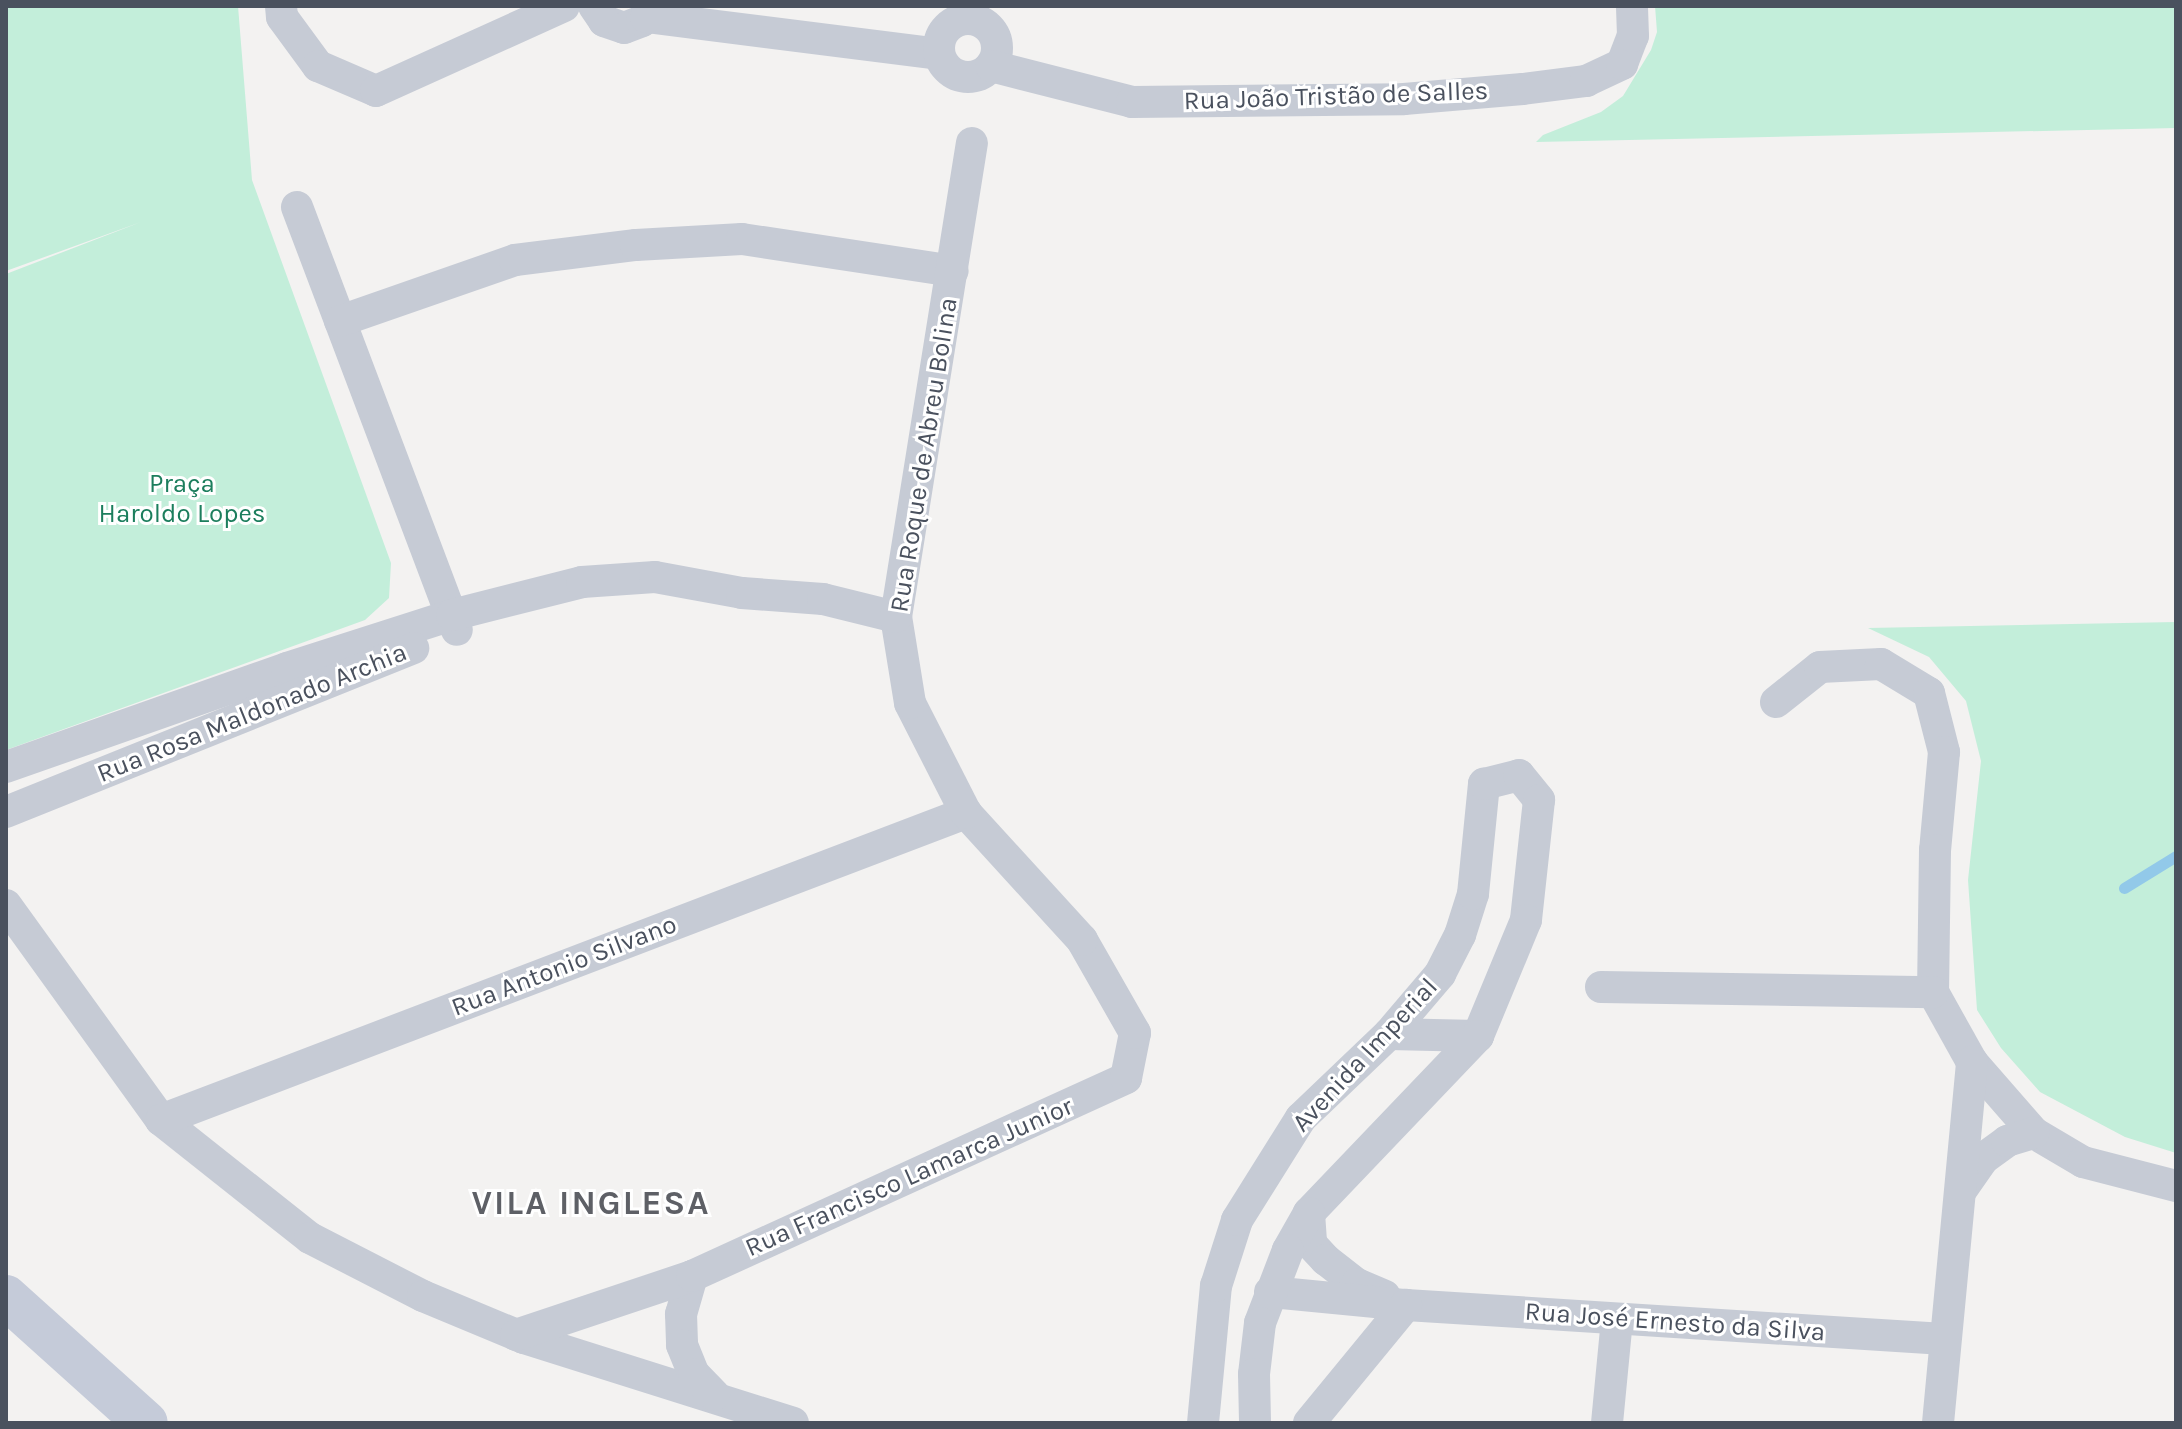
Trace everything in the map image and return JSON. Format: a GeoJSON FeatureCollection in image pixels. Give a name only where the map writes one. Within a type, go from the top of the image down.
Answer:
{"type":"FeatureCollection","features":[{"type":"Feature","properties":{"kind":"street"},"geometry":{"type":"LineString","coordinates":[[281,6],[282,17],[318,66],[376,91],[564,6]]}},
{"type":"Feature","properties":{"kind":"street"},"geometry":{"type":"LineString","coordinates":[[594,6],[597,14],[613,26],[634,26],[649,12],[939,54]]}},
{"type":"Feature","properties":{"kind":"street","name":"Rua João Tristão de Salles"},"geometry":{"type":"LineString","coordinates":[[991,66],[1132,102],[1404,99],[1523,89],[1586,81],[1622,64],[1633,36],[1632,6]]}},
{"type":"Feature","properties":{"kind":"street"},"geometry":{"type":"LineString","coordinates":[[972,13],[995,36],[997,52],[991,66],[980,75],[960,76],[945,66],[939,54],[944,31],[972,13]]}},
{"type":"Feature","properties":{"kind":"street","name":"Rua Roque de Abreu Bolina"},"geometry":{"type":"LineString","coordinates":[[972,143],[896,617],[910,703],[966,813],[1082,940],[1135,1033],[1126,1078]]}},
{"type":"Feature","properties":{"kind":"street"},"geometry":{"type":"LineString","coordinates":[[297,207],[454,622]]}},
{"type":"Feature","properties":{"kind":"street"},"geometry":{"type":"LineString","coordinates":[[340,321],[515,260],[636,245],[742,239],[953,271]]}},
{"type":"Feature","properties":{"kind":"street","name":"Rua Rosa Maldonado Archia"},"geometry":{"type":"LineString","coordinates":[[6,812],[454,622],[582,582],[655,577],[742,593],[823,599],[896,617]]}},
{"type":"Feature","properties":{"kind":"street","name":"Rua Rosa Maldonado Archia"},"geometry":{"type":"LineString","coordinates":[[6,767],[287,668],[454,622]]}},
{"type":"Feature","properties":{"kind":"street"},"geometry":{"type":"LineString","coordinates":[[1776,702],[1820,667],[1881,664],[1929,693],[1944,752],[1935,850],[1933,992],[1972,1062],[2034,1133],[2083,1162],[2176,1186]]}},
{"type":"Feature","properties":{"kind":"street","name":"Avenida Imperial"},"geometry":{"type":"LineString","coordinates":[[1203,1423],[1216,1286],[1237,1220],[1301,1118],[1389,1034],[1440,974],[1460,935],[1473,894],[1484,784],[1519,775],[1539,800],[1526,920],[1478,1036],[1309,1213],[1270,1292],[1260,1323],[1254,1374],[1255,1423]]}},
{"type":"Feature","properties":{"kind":"street","name":"Rua Antonio Silvano"},"geometry":{"type":"LineString","coordinates":[[161,1120],[966,813]]}},
{"type":"Feature","properties":{"kind":"street"},"geometry":{"type":"LineString","coordinates":[[6,905],[161,1120],[310,1238],[423,1296],[516,1335],[714,1395],[793,1423]]}},
{"type":"Feature","properties":{"kind":"street"},"geometry":{"type":"LineString","coordinates":[[1601,987],[1933,992]]}},
{"type":"Feature","properties":{"kind":"street"},"geometry":{"type":"LineString","coordinates":[[1389,1034],[1478,1036]]}},
{"type":"Feature","properties":{"kind":"street"},"geometry":{"type":"LineString","coordinates":[[1938,1423],[1972,1062]]}},
{"type":"Feature","properties":{"kind":"street","name":"Rua Francisco Lamarca Junior"},"geometry":{"type":"LineString","coordinates":[[516,1335],[692,1276],[1126,1078]]}},
{"type":"Feature","properties":{"kind":"street"},"geometry":{"type":"LineString","coordinates":[[1961,1192],[1984,1158],[2007,1141],[2034,1133]]}},
{"type":"Feature","properties":{"kind":"street","name":"Rua José Ernesto da Silva"},"geometry":{"type":"LineString","coordinates":[[1309,1213],[1311,1244],[1326,1260],[1357,1284],[1406,1305]]}},
{"type":"Feature","properties":{"kind":"street"},"geometry":{"type":"LineString","coordinates":[[692,1276],[681,1314],[682,1345],[694,1374],[714,1395]]}},
{"type":"Feature","properties":{"kind":"street","name":"Rua José Ernesto da Silva"},"geometry":{"type":"LineString","coordinates":[[1270,1292],[1406,1305],[1944,1339]]}},
{"type":"Feature","properties":{"kind":"street"},"geometry":{"type":"LineString","coordinates":[[6,1297],[146,1423]]}},
{"type":"Feature","properties":{"kind":"street"},"geometry":{"type":"LineString","coordinates":[[1309,1423],[1406,1305]]}},
{"type":"Feature","properties":{"kind":"street"},"geometry":{"type":"LineString","coordinates":[[1607,1423],[1617,1319]]}},
{"type":"Feature","properties":{"kind":"green space","name":"Praça Haroldo Lopes"},"geometry":{"type":"Polygon","coordinates":[[[6,6],[238,6],[252,180],[391,563],[389,598],[365,620],[6,750],[6,274],[141,222],[6,271],[6,6]]]}},
{"type":"Feature","properties":{"kind":"green space"},"geometry":{"type":"Polygon","coordinates":[[[1655,6],[2176,6],[2176,128],[1536,142],[1543,135],[1601,112],[1623,96],[1651,50],[1657,32],[1655,6]]]}},
{"type":"Feature","properties":{"kind":"green space"},"geometry":{"type":"Polygon","coordinates":[[[2176,622],[2176,1153],[2125,1137],[2040,1092],[2001,1048],[1977,1010],[1968,880],[1981,761],[1966,701],[1929,657],[1868,628],[2176,622]]]}},
{"type":"Feature","properties":{"kind":"waterway"},"geometry":{"type":"LineString","coordinates":[[2124,888],[2176,856]]}},
{"type":"Feature","properties":{"kind":"district","name":"VILA INGLESA"},"geometry":{"type":"Point","coordinates":[591,1204]}}]}
